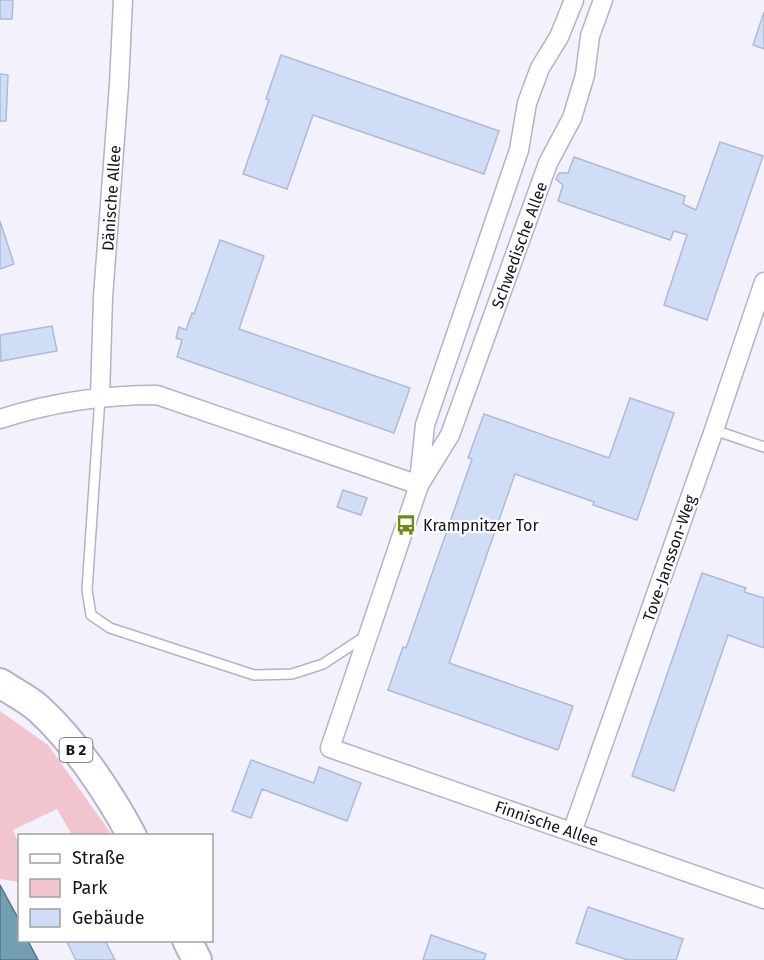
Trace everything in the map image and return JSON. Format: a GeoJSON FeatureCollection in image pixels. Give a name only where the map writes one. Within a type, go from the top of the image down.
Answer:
{"type":"FeatureCollection","features":[{"type":"Feature","properties":{"kind":"main road","name":"B 2"},"geometry":{"type":"LineString","coordinates":[[0,683],[38,708],[77,751],[116,806],[131,834]]}},
{"type":"Feature","properties":{"kind":"main road"},"geometry":{"type":"LineString","coordinates":[[188,942],[196,960]]}},
{"type":"Feature","properties":{"kind":"street","name":"Dänische Allee"},"geometry":{"type":"LineString","coordinates":[[100,397],[103,297],[123,0]]}},
{"type":"Feature","properties":{"kind":"street","name":"Schwedische Allee"},"geometry":{"type":"LineString","coordinates":[[330,747],[419,485],[425,426],[519,150],[527,103],[540,68],[559,38],[574,0]]}},
{"type":"Feature","properties":{"kind":"street","name":"Schwedische Allee"},"geometry":{"type":"LineString","coordinates":[[419,485],[450,435],[548,163],[572,118],[585,75],[590,36],[603,0]]}},
{"type":"Feature","properties":{"kind":"street","name":"Tove-Jansson-Weg"},"geometry":{"type":"LineString","coordinates":[[572,832],[764,282]]}},
{"type":"Feature","properties":{"kind":"street"},"geometry":{"type":"LineString","coordinates":[[0,419],[59,403],[100,397],[157,395],[419,485]]}},
{"type":"Feature","properties":{"kind":"street","name":"Finnische Allee"},"geometry":{"type":"LineString","coordinates":[[330,747],[764,899]]}},
{"type":"Feature","properties":{"kind":"lane"},"geometry":{"type":"LineString","coordinates":[[100,397],[87,590],[91,615],[111,628],[254,675],[292,674],[312,667],[332,658],[369,634]]}},
{"type":"Feature","properties":{"kind":"lane"},"geometry":{"type":"LineString","coordinates":[[714,430],[764,447]]}},
{"type":"Feature","properties":{"kind":"green space"},"geometry":{"type":"Polygon","coordinates":[[[0,711],[48,745],[111,834],[71,834],[57,809],[13,830],[18,842],[18,882],[0,879],[0,711]]]}},
{"type":"Feature","properties":{"kind":"water"},"geometry":{"type":"Polygon","coordinates":[[[0,885],[18,918],[18,942],[29,942],[38,960],[0,960],[0,885]]]}},
{"type":"Feature","properties":{"kind":"building"},"geometry":{"type":"Polygon","coordinates":[[[0,0],[13,0],[12,19],[0,19],[0,0]]]}},
{"type":"Feature","properties":{"kind":"building"},"geometry":{"type":"Polygon","coordinates":[[[764,12],[764,49],[753,45],[764,12]]]}},
{"type":"Feature","properties":{"kind":"building"},"geometry":{"type":"Polygon","coordinates":[[[281,55],[499,131],[484,174],[313,115],[287,189],[243,174],[269,100],[266,99],[281,55]]]}},
{"type":"Feature","properties":{"kind":"building"},"geometry":{"type":"Polygon","coordinates":[[[0,74],[8,75],[6,121],[0,121],[0,74]]]}},
{"type":"Feature","properties":{"kind":"building"},"geometry":{"type":"Polygon","coordinates":[[[720,142],[763,156],[707,320],[664,305],[687,235],[674,231],[670,240],[558,201],[563,185],[556,179],[559,173],[568,173],[574,157],[685,196],[683,204],[696,210],[720,142]]]}},
{"type":"Feature","properties":{"kind":"building"},"geometry":{"type":"Polygon","coordinates":[[[0,221],[14,264],[0,269],[0,221]]]}},
{"type":"Feature","properties":{"kind":"building"},"geometry":{"type":"Polygon","coordinates":[[[220,240],[264,256],[239,329],[410,388],[394,433],[177,357],[182,340],[176,338],[179,327],[186,330],[192,313],[194,314],[220,240]]]}},
{"type":"Feature","properties":{"kind":"building"},"geometry":{"type":"Polygon","coordinates":[[[52,326],[57,351],[1,361],[0,335],[52,326]]]}},
{"type":"Feature","properties":{"kind":"building"},"geometry":{"type":"Polygon","coordinates":[[[630,398],[674,413],[637,520],[515,474],[449,663],[573,706],[558,750],[388,690],[403,647],[406,648],[472,459],[468,458],[484,414],[609,458],[630,398]]]}},
{"type":"Feature","properties":{"kind":"building"},"geometry":{"type":"Polygon","coordinates":[[[343,490],[367,498],[361,515],[337,507],[343,490]]]}},
{"type":"Feature","properties":{"kind":"building"},"geometry":{"type":"Polygon","coordinates":[[[702,573],[746,588],[744,592],[764,598],[764,648],[728,635],[674,791],[632,776],[702,573]]]}},
{"type":"Feature","properties":{"kind":"building"},"geometry":{"type":"Polygon","coordinates":[[[251,760],[314,783],[319,767],[361,783],[347,821],[262,789],[251,818],[232,811],[251,760]]]}},
{"type":"Feature","properties":{"kind":"building"},"geometry":{"type":"Polygon","coordinates":[[[588,907],[683,939],[676,960],[628,960],[576,943],[588,907]]]}},
{"type":"Feature","properties":{"kind":"building"},"geometry":{"type":"Polygon","coordinates":[[[431,935],[486,954],[484,960],[423,960],[431,935]]]}},
{"type":"Feature","properties":{"kind":"building"},"geometry":{"type":"Polygon","coordinates":[[[67,942],[106,942],[115,960],[76,960],[67,942]]]}},
{"type":"Feature","properties":{"kind":"place","name":"Krampnitzer Tor"},"geometry":{"type":"Point","coordinates":[406,525]}}]}
